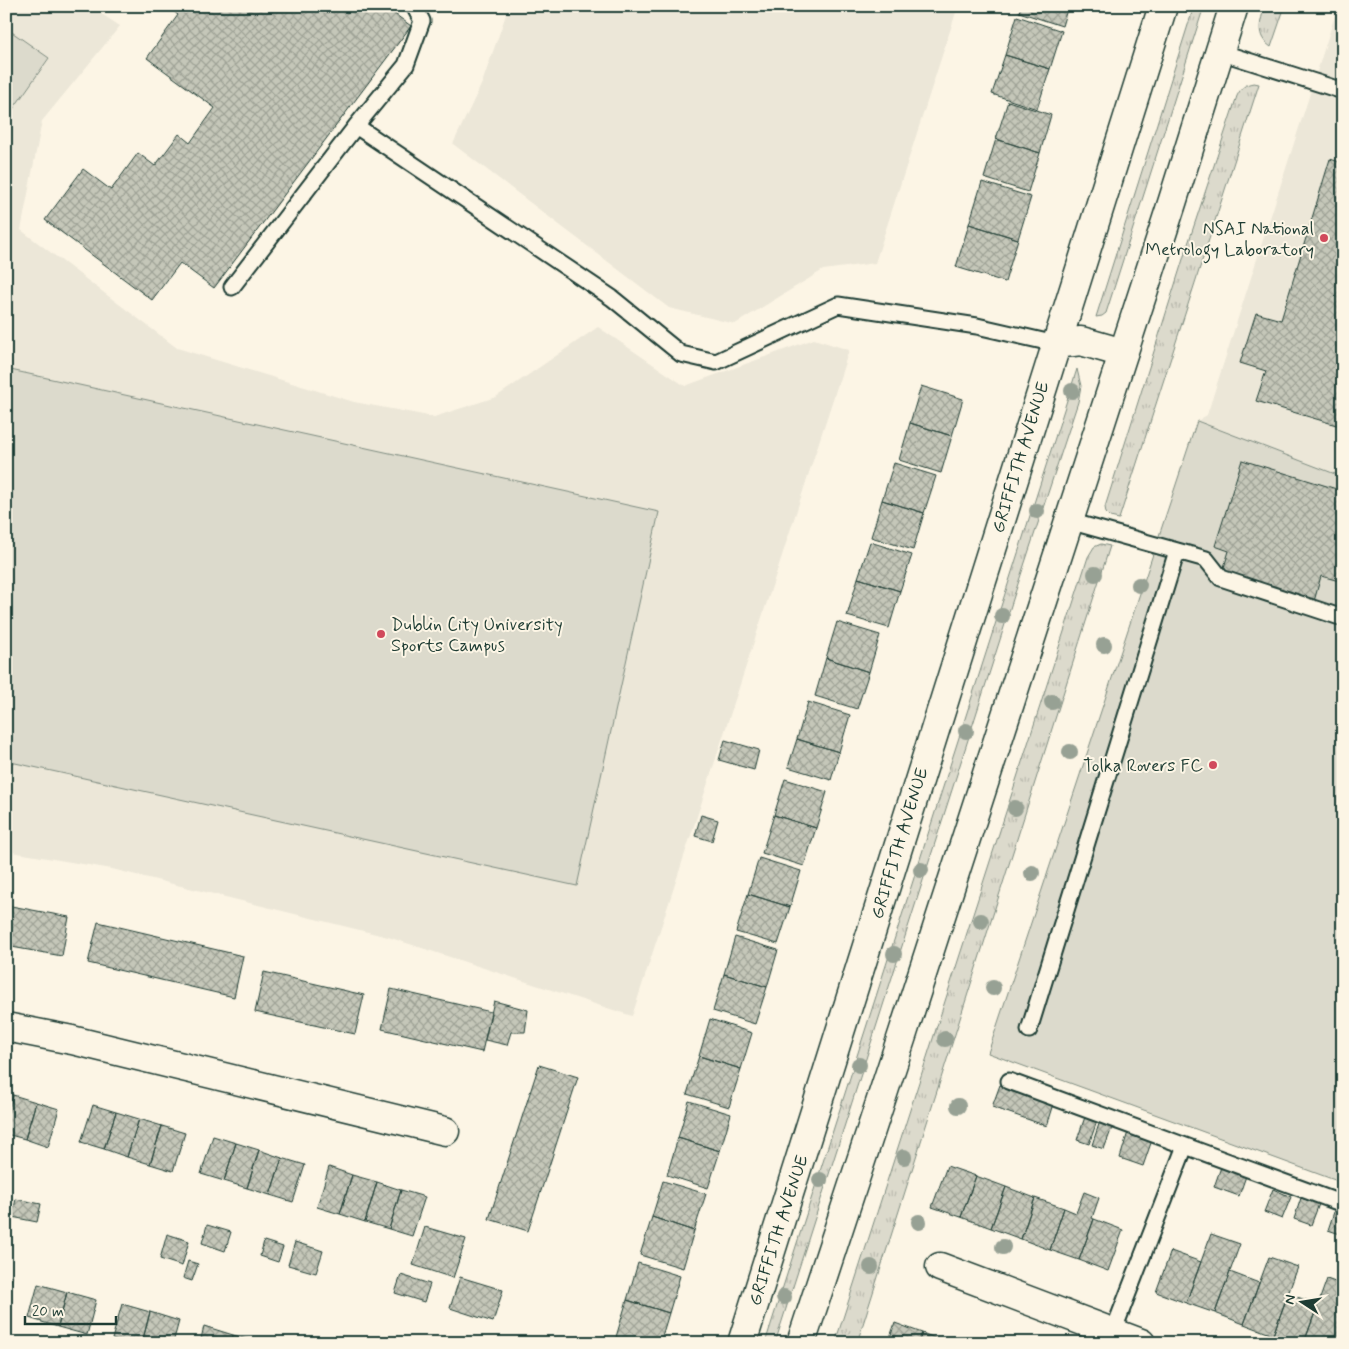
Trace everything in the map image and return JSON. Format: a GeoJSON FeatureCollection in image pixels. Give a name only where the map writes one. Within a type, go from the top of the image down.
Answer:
{"type":"FeatureCollection","features":[{"type":"Feature","properties":{"kind":"street","name":"GRIFFITH AVENUE"},"geometry":{"type":"LineString","coordinates":[[742,1343],[1163,6]]}},
{"type":"Feature","properties":{"kind":"street"},"geometry":{"type":"LineString","coordinates":[[801,1343],[866,1148],[1234,6]]}},
{"type":"Feature","properties":{"kind":"street"},"geometry":{"type":"LineString","coordinates":[[1056,344],[1081,341],[1123,353]]}},
{"type":"Feature","properties":{"kind":"street"},"geometry":{"type":"LineString","coordinates":[[6,1027],[72,1040],[445,1131]]}},
{"type":"Feature","properties":{"kind":"street"},"geometry":{"type":"LineString","coordinates":[[940,1266],[1112,1338],[1142,1343]]}},
{"type":"Feature","properties":{"kind":"lane"},"geometry":{"type":"LineString","coordinates":[[232,287],[356,126],[406,65],[422,21],[414,6]]}},
{"type":"Feature","properties":{"kind":"lane"},"geometry":{"type":"LineString","coordinates":[[1220,52],[1343,92]]}},
{"type":"Feature","properties":{"kind":"lane"},"geometry":{"type":"LineString","coordinates":[[356,126],[612,298],[681,354],[716,362],[838,305],[977,326],[1056,344]]}},
{"type":"Feature","properties":{"kind":"lane"},"geometry":{"type":"LineString","coordinates":[[1069,521],[1206,559],[1220,578],[1343,618]]}},
{"type":"Feature","properties":{"kind":"lane"},"geometry":{"type":"LineString","coordinates":[[1029,1030],[1177,551]]}},
{"type":"Feature","properties":{"kind":"lane"},"geometry":{"type":"LineString","coordinates":[[1009,1081],[1343,1204]]}},
{"type":"Feature","properties":{"kind":"lane"},"geometry":{"type":"LineString","coordinates":[[1112,1338],[1185,1146]]}},
{"type":"Feature","properties":{"kind":"shaded area","name":"Dublin City University Sports Campus"},"geometry":{"type":"Polygon","coordinates":[[[6,6],[89,6],[120,26],[42,121],[21,230],[177,348],[354,402],[434,417],[496,397],[598,327],[685,386],[814,339],[849,350],[632,1016],[388,937],[112,869],[6,851],[6,6]]]}},
{"type":"Feature","properties":{"kind":"shaded area"},"geometry":{"type":"Polygon","coordinates":[[[509,6],[958,6],[875,263],[823,270],[735,324],[669,308],[453,144],[482,83],[509,6]]]}},
{"type":"Feature","properties":{"kind":"shaded area"},"geometry":{"type":"Polygon","coordinates":[[[1338,6],[1343,6],[1343,477],[1197,421],[1207,415],[1338,6]]]}},
{"type":"Feature","properties":{"kind":"green space"},"geometry":{"type":"Polygon","coordinates":[[[1194,6],[1204,6],[1106,313],[1096,317],[1194,6]]]}},
{"type":"Feature","properties":{"kind":"green space"},"geometry":{"type":"Polygon","coordinates":[[[1265,6],[1285,6],[1271,47],[1263,38],[1260,28],[1265,6]]]}},
{"type":"Feature","properties":{"kind":"green space"},"geometry":{"type":"Polygon","coordinates":[[[6,28],[49,58],[6,119],[6,28]]]}},
{"type":"Feature","properties":{"kind":"green space"},"geometry":{"type":"Polygon","coordinates":[[[1254,83],[1259,84],[1119,519],[1110,517],[1106,513],[1105,507],[1184,256],[1237,96],[1244,87],[1254,83]]]}},
{"type":"Feature","properties":{"kind":"green space"},"geometry":{"type":"Polygon","coordinates":[[[6,369],[659,512],[577,886],[6,761],[6,369]]]}},
{"type":"Feature","properties":{"kind":"green space"},"geometry":{"type":"Polygon","coordinates":[[[1077,369],[1081,386],[1078,402],[775,1343],[765,1343],[1077,369]]]}},
{"type":"Feature","properties":{"kind":"green space","name":"Tolka Rovers FC"},"geometry":{"type":"Polygon","coordinates":[[[1197,421],[1343,477],[1343,1183],[988,1053],[1197,421]]]}},
{"type":"Feature","properties":{"kind":"green space"},"geometry":{"type":"Polygon","coordinates":[[[1101,544],[1110,546],[857,1343],[835,1343],[1088,557],[1094,547],[1101,544]]]}},
{"type":"Feature","properties":{"kind":"building"},"geometry":{"type":"Polygon","coordinates":[[[167,6],[282,6],[284,8],[285,6],[384,6],[411,26],[214,288],[180,263],[152,300],[45,220],[83,169],[111,190],[138,153],[155,166],[179,134],[190,143],[215,108],[147,58],[178,15],[167,6]]]}},
{"type":"Feature","properties":{"kind":"building"},"geometry":{"type":"Polygon","coordinates":[[[1021,6],[1068,6],[1062,26],[1019,12],[1021,6]]]}},
{"type":"Feature","properties":{"kind":"building"},"geometry":{"type":"Polygon","coordinates":[[[1017,16],[1062,31],[1050,69],[1005,55],[1017,16]]]}},
{"type":"Feature","properties":{"kind":"building"},"geometry":{"type":"Polygon","coordinates":[[[1005,55],[1050,69],[1037,109],[992,94],[1005,55]]]}},
{"type":"Feature","properties":{"kind":"building"},"geometry":{"type":"Polygon","coordinates":[[[1008,101],[1051,115],[1040,153],[996,139],[1008,101]]]}},
{"type":"Feature","properties":{"kind":"building"},"geometry":{"type":"Polygon","coordinates":[[[996,139],[1040,153],[1028,192],[984,178],[996,139]]]}},
{"type":"Feature","properties":{"kind":"building","name":"NSAI National Metrology Laboratory"},"geometry":{"type":"Polygon","coordinates":[[[1330,159],[1343,163],[1343,427],[1256,401],[1266,371],[1240,363],[1256,313],[1281,320],[1330,159]]]}},
{"type":"Feature","properties":{"kind":"building"},"geometry":{"type":"Polygon","coordinates":[[[982,182],[1031,197],[1018,239],[969,224],[982,182]]]}},
{"type":"Feature","properties":{"kind":"building"},"geometry":{"type":"Polygon","coordinates":[[[969,224],[1018,239],[1005,282],[956,267],[969,224]]]}},
{"type":"Feature","properties":{"kind":"building"},"geometry":{"type":"Polygon","coordinates":[[[921,386],[963,399],[952,436],[910,423],[921,386]]]}},
{"type":"Feature","properties":{"kind":"building"},"geometry":{"type":"Polygon","coordinates":[[[910,423],[952,436],[941,473],[899,460],[910,423]]]}},
{"type":"Feature","properties":{"kind":"building"},"geometry":{"type":"Polygon","coordinates":[[[1242,460],[1343,491],[1343,582],[1321,576],[1313,605],[1221,577],[1229,551],[1215,546],[1242,460]]]}},
{"type":"Feature","properties":{"kind":"building"},"geometry":{"type":"Polygon","coordinates":[[[894,463],[936,476],[924,513],[882,500],[894,463]]]}},
{"type":"Feature","properties":{"kind":"building"},"geometry":{"type":"Polygon","coordinates":[[[882,500],[924,513],[913,550],[871,537],[882,500]]]}},
{"type":"Feature","properties":{"kind":"building"},"geometry":{"type":"Polygon","coordinates":[[[870,542],[912,555],[900,591],[858,578],[870,542]]]}},
{"type":"Feature","properties":{"kind":"building"},"geometry":{"type":"Polygon","coordinates":[[[858,578],[900,591],[889,628],[847,616],[858,578]]]}},
{"type":"Feature","properties":{"kind":"building"},"geometry":{"type":"Polygon","coordinates":[[[837,622],[880,635],[869,672],[826,658],[837,622]]]}},
{"type":"Feature","properties":{"kind":"building"},"geometry":{"type":"Polygon","coordinates":[[[826,658],[869,672],[857,709],[815,696],[826,658]]]}},
{"type":"Feature","properties":{"kind":"building"},"geometry":{"type":"Polygon","coordinates":[[[808,702],[850,715],[839,752],[797,739],[808,702]]]}},
{"type":"Feature","properties":{"kind":"building"},"geometry":{"type":"Polygon","coordinates":[[[797,739],[839,752],[831,780],[788,767],[797,739]]]}},
{"type":"Feature","properties":{"kind":"building"},"geometry":{"type":"Polygon","coordinates":[[[725,740],[759,750],[754,770],[719,760],[725,740]]]}},
{"type":"Feature","properties":{"kind":"building"},"geometry":{"type":"Polygon","coordinates":[[[785,779],[827,792],[816,828],[774,815],[785,779]]]}},
{"type":"Feature","properties":{"kind":"building"},"geometry":{"type":"Polygon","coordinates":[[[701,815],[718,820],[712,841],[695,836],[701,815]]]}},
{"type":"Feature","properties":{"kind":"building"},"geometry":{"type":"Polygon","coordinates":[[[774,815],[816,828],[804,866],[762,853],[774,815]]]}},
{"type":"Feature","properties":{"kind":"building"},"geometry":{"type":"Polygon","coordinates":[[[759,858],[801,871],[790,907],[748,894],[759,858]]]}},
{"type":"Feature","properties":{"kind":"building"},"geometry":{"type":"Polygon","coordinates":[[[748,894],[790,907],[778,944],[736,932],[748,894]]]}},
{"type":"Feature","properties":{"kind":"building"},"geometry":{"type":"Polygon","coordinates":[[[6,905],[69,917],[62,956],[6,946],[6,905]]]}},
{"type":"Feature","properties":{"kind":"building"},"geometry":{"type":"Polygon","coordinates":[[[98,922],[243,956],[234,997],[88,963],[98,922]]]}},
{"type":"Feature","properties":{"kind":"building"},"geometry":{"type":"Polygon","coordinates":[[[735,937],[778,950],[767,987],[724,974],[735,937]]]}},
{"type":"Feature","properties":{"kind":"building"},"geometry":{"type":"Polygon","coordinates":[[[264,972],[364,995],[355,1034],[255,1012],[264,972]]]}},
{"type":"Feature","properties":{"kind":"building"},"geometry":{"type":"Polygon","coordinates":[[[724,974],[767,987],[755,1024],[713,1011],[724,974]]]}},
{"type":"Feature","properties":{"kind":"building"},"geometry":{"type":"Polygon","coordinates":[[[391,989],[491,1012],[482,1052],[382,1029],[391,989]]]}},
{"type":"Feature","properties":{"kind":"building"},"geometry":{"type":"Polygon","coordinates":[[[494,1001],[528,1010],[525,1032],[511,1032],[507,1045],[485,1040],[494,1001]]]}},
{"type":"Feature","properties":{"kind":"building"},"geometry":{"type":"Polygon","coordinates":[[[710,1019],[752,1033],[741,1069],[699,1056],[710,1019]]]}},
{"type":"Feature","properties":{"kind":"building"},"geometry":{"type":"Polygon","coordinates":[[[699,1056],[741,1069],[729,1107],[687,1094],[699,1056]]]}},
{"type":"Feature","properties":{"kind":"building"},"geometry":{"type":"Polygon","coordinates":[[[539,1065],[578,1077],[528,1231],[489,1219],[539,1065]]]}},
{"type":"Feature","properties":{"kind":"building"},"geometry":{"type":"Polygon","coordinates":[[[1000,1085],[1054,1104],[1047,1126],[992,1107],[1000,1085]]]}},
{"type":"Feature","properties":{"kind":"building"},"geometry":{"type":"Polygon","coordinates":[[[6,1092],[13,1095],[6,1118],[6,1092]]]}},
{"type":"Feature","properties":{"kind":"building"},"geometry":{"type":"Polygon","coordinates":[[[13,1095],[36,1102],[25,1139],[6,1134],[6,1118],[13,1095]]]}},
{"type":"Feature","properties":{"kind":"building"},"geometry":{"type":"Polygon","coordinates":[[[689,1101],[731,1114],[720,1151],[678,1138],[689,1101]]]}},
{"type":"Feature","properties":{"kind":"building"},"geometry":{"type":"Polygon","coordinates":[[[36,1102],[59,1109],[48,1147],[25,1139],[36,1102]]]}},
{"type":"Feature","properties":{"kind":"building"},"geometry":{"type":"Polygon","coordinates":[[[93,1105],[116,1112],[104,1149],[81,1142],[93,1105]]]}},
{"type":"Feature","properties":{"kind":"building"},"geometry":{"type":"Polygon","coordinates":[[[116,1112],[139,1119],[127,1157],[104,1149],[116,1112]]]}},
{"type":"Feature","properties":{"kind":"building"},"geometry":{"type":"Polygon","coordinates":[[[1085,1117],[1097,1121],[1089,1144],[1077,1140],[1085,1117]]]}},
{"type":"Feature","properties":{"kind":"building"},"geometry":{"type":"Polygon","coordinates":[[[139,1119],[162,1126],[150,1164],[127,1157],[139,1119]]]}},
{"type":"Feature","properties":{"kind":"building"},"geometry":{"type":"Polygon","coordinates":[[[1100,1121],[1113,1125],[1104,1149],[1092,1145],[1100,1121]]]}},
{"type":"Feature","properties":{"kind":"building"},"geometry":{"type":"Polygon","coordinates":[[[162,1126],[185,1133],[173,1171],[150,1164],[162,1126]]]}},
{"type":"Feature","properties":{"kind":"building"},"geometry":{"type":"Polygon","coordinates":[[[1128,1132],[1152,1140],[1143,1166],[1120,1158],[1128,1132]]]}},
{"type":"Feature","properties":{"kind":"building"},"geometry":{"type":"Polygon","coordinates":[[[213,1136],[236,1143],[224,1181],[201,1174],[213,1136]]]}},
{"type":"Feature","properties":{"kind":"building"},"geometry":{"type":"Polygon","coordinates":[[[678,1138],[720,1151],[708,1188],[667,1175],[678,1138]]]}},
{"type":"Feature","properties":{"kind":"building"},"geometry":{"type":"Polygon","coordinates":[[[236,1143],[259,1150],[247,1188],[224,1181],[236,1143]]]}},
{"type":"Feature","properties":{"kind":"building"},"geometry":{"type":"Polygon","coordinates":[[[259,1150],[282,1158],[270,1195],[247,1188],[259,1150]]]}},
{"type":"Feature","properties":{"kind":"building"},"geometry":{"type":"Polygon","coordinates":[[[282,1158],[305,1165],[293,1202],[270,1195],[282,1158]]]}},
{"type":"Feature","properties":{"kind":"building"},"geometry":{"type":"Polygon","coordinates":[[[947,1166],[976,1176],[961,1217],[932,1207],[947,1166]]]}},
{"type":"Feature","properties":{"kind":"building"},"geometry":{"type":"Polygon","coordinates":[[[329,1167],[352,1175],[340,1214],[317,1207],[329,1167]]]}},
{"type":"Feature","properties":{"kind":"building"},"geometry":{"type":"Polygon","coordinates":[[[1221,1167],[1246,1176],[1239,1196],[1214,1187],[1221,1167]]]}},
{"type":"Feature","properties":{"kind":"building"},"geometry":{"type":"Polygon","coordinates":[[[352,1175],[377,1182],[365,1222],[340,1214],[352,1175]]]}},
{"type":"Feature","properties":{"kind":"building"},"geometry":{"type":"Polygon","coordinates":[[[976,1176],[1006,1187],[991,1228],[961,1217],[976,1176]]]}},
{"type":"Feature","properties":{"kind":"building"},"geometry":{"type":"Polygon","coordinates":[[[663,1181],[706,1194],[694,1231],[652,1217],[663,1181]]]}},
{"type":"Feature","properties":{"kind":"building"},"geometry":{"type":"Polygon","coordinates":[[[377,1182],[401,1190],[389,1229],[365,1222],[377,1182]]]}},
{"type":"Feature","properties":{"kind":"building"},"geometry":{"type":"Polygon","coordinates":[[[1006,1187],[1035,1198],[1021,1239],[991,1228],[1006,1187]]]}},
{"type":"Feature","properties":{"kind":"building"},"geometry":{"type":"Polygon","coordinates":[[[1273,1189],[1291,1197],[1282,1219],[1264,1212],[1273,1189]]]}},
{"type":"Feature","properties":{"kind":"building"},"geometry":{"type":"Polygon","coordinates":[[[401,1190],[425,1197],[412,1236],[389,1229],[401,1190]]]}},
{"type":"Feature","properties":{"kind":"building"},"geometry":{"type":"Polygon","coordinates":[[[1084,1192],[1099,1198],[1092,1218],[1094,1219],[1079,1260],[1050,1250],[1064,1208],[1076,1213],[1084,1192]]]}},
{"type":"Feature","properties":{"kind":"building"},"geometry":{"type":"Polygon","coordinates":[[[1035,1198],[1064,1208],[1050,1250],[1021,1239],[1035,1198]]]}},
{"type":"Feature","properties":{"kind":"building"},"geometry":{"type":"Polygon","coordinates":[[[1301,1198],[1319,1204],[1311,1225],[1294,1219],[1301,1198]]]}},
{"type":"Feature","properties":{"kind":"building"},"geometry":{"type":"Polygon","coordinates":[[[16,1199],[41,1204],[37,1222],[12,1217],[16,1199]]]}},
{"type":"Feature","properties":{"kind":"building"},"geometry":{"type":"Polygon","coordinates":[[[1335,1209],[1343,1212],[1343,1235],[1328,1230],[1335,1209]]]}},
{"type":"Feature","properties":{"kind":"building"},"geometry":{"type":"Polygon","coordinates":[[[652,1217],[694,1231],[683,1268],[640,1255],[652,1217]]]}},
{"type":"Feature","properties":{"kind":"building"},"geometry":{"type":"Polygon","coordinates":[[[1094,1219],[1123,1230],[1108,1271],[1079,1260],[1094,1219]]]}},
{"type":"Feature","properties":{"kind":"building"},"geometry":{"type":"Polygon","coordinates":[[[207,1225],[231,1232],[225,1251],[202,1243],[207,1225]]]}},
{"type":"Feature","properties":{"kind":"building"},"geometry":{"type":"Polygon","coordinates":[[[425,1227],[466,1239],[453,1278],[413,1265],[425,1227]]]}},
{"type":"Feature","properties":{"kind":"building"},"geometry":{"type":"Polygon","coordinates":[[[167,1234],[189,1241],[182,1266],[160,1259],[167,1234]]]}},
{"type":"Feature","properties":{"kind":"building"},"geometry":{"type":"Polygon","coordinates":[[[1211,1234],[1240,1244],[1215,1313],[1186,1303],[1211,1234]]]}},
{"type":"Feature","properties":{"kind":"building"},"geometry":{"type":"Polygon","coordinates":[[[264,1241],[283,1247],[278,1262],[260,1256],[264,1241]]]}},
{"type":"Feature","properties":{"kind":"building"},"geometry":{"type":"Polygon","coordinates":[[[295,1242],[323,1251],[316,1273],[288,1265],[295,1242]]]}},
{"type":"Feature","properties":{"kind":"building"},"geometry":{"type":"Polygon","coordinates":[[[1171,1251],[1201,1262],[1186,1303],[1156,1292],[1171,1251]]]}},
{"type":"Feature","properties":{"kind":"building"},"geometry":{"type":"Polygon","coordinates":[[[1269,1257],[1298,1267],[1273,1335],[1244,1324],[1269,1257]]]}},
{"type":"Feature","properties":{"kind":"building"},"geometry":{"type":"Polygon","coordinates":[[[188,1261],[198,1264],[192,1281],[183,1278],[188,1261]]]}},
{"type":"Feature","properties":{"kind":"building"},"geometry":{"type":"Polygon","coordinates":[[[638,1263],[680,1276],[669,1313],[627,1300],[638,1263]]]}},
{"type":"Feature","properties":{"kind":"building"},"geometry":{"type":"Polygon","coordinates":[[[1230,1272],[1259,1283],[1244,1324],[1215,1313],[1230,1272]]]}},
{"type":"Feature","properties":{"kind":"building"},"geometry":{"type":"Polygon","coordinates":[[[401,1275],[430,1284],[424,1302],[395,1293],[401,1275]]]}},
{"type":"Feature","properties":{"kind":"building"},"geometry":{"type":"Polygon","coordinates":[[[6,1276],[12,1277],[6,1311],[6,1276]]]}},
{"type":"Feature","properties":{"kind":"building"},"geometry":{"type":"Polygon","coordinates":[[[460,1277],[503,1290],[493,1322],[450,1308],[460,1277]]]}},
{"type":"Feature","properties":{"kind":"building"},"geometry":{"type":"Polygon","coordinates":[[[1327,1279],[1343,1285],[1343,1328],[1337,1343],[1304,1343],[1327,1279]]]}},
{"type":"Feature","properties":{"kind":"building"},"geometry":{"type":"Polygon","coordinates":[[[38,1284],[67,1292],[58,1327],[29,1318],[38,1284]]]}},
{"type":"Feature","properties":{"kind":"building"},"geometry":{"type":"Polygon","coordinates":[[[67,1292],[96,1300],[87,1335],[58,1327],[67,1292]]]}},
{"type":"Feature","properties":{"kind":"building"},"geometry":{"type":"Polygon","coordinates":[[[1288,1294],[1318,1304],[1304,1343],[1296,1343],[1273,1335],[1288,1294]]]}},
{"type":"Feature","properties":{"kind":"building"},"geometry":{"type":"Polygon","coordinates":[[[627,1300],[669,1313],[660,1343],[633,1343],[616,1337],[627,1300]]]}},
{"type":"Feature","properties":{"kind":"building"},"geometry":{"type":"Polygon","coordinates":[[[122,1304],[150,1312],[142,1343],[126,1343],[112,1339],[122,1304]]]}},
{"type":"Feature","properties":{"kind":"building"},"geometry":{"type":"Polygon","coordinates":[[[150,1312],[179,1321],[173,1343],[142,1343],[150,1312]]]}},
{"type":"Feature","properties":{"kind":"building"},"geometry":{"type":"Polygon","coordinates":[[[895,1323],[922,1333],[918,1343],[888,1343],[895,1323]]]}},
{"type":"Feature","properties":{"kind":"building"},"geometry":{"type":"Polygon","coordinates":[[[204,1326],[233,1335],[231,1343],[200,1343],[204,1326]]]}},
{"type":"Feature","properties":{"kind":"building"},"geometry":{"type":"Polygon","coordinates":[[[922,1333],[948,1343],[918,1343],[922,1333]]]}},
{"type":"Feature","properties":{"kind":"building"},"geometry":{"type":"Polygon","coordinates":[[[233,1335],[261,1343],[231,1343],[233,1335]]]}},
{"type":"Feature","properties":{"kind":"building"},"geometry":{"type":"Polygon","coordinates":[[[616,1337],[633,1343],[614,1343],[616,1337]]]}},
{"type":"Feature","properties":{"kind":"place","name":"NSAI National Metrology Laboratory"},"geometry":{"type":"Point","coordinates":[1324,238]}},
{"type":"Feature","properties":{"kind":"place","name":"Dublin City University Sports Campus"},"geometry":{"type":"Point","coordinates":[381,634]}},
{"type":"Feature","properties":{"kind":"place","name":"Tolka Rovers FC"},"geometry":{"type":"Point","coordinates":[1213,765]}}]}
